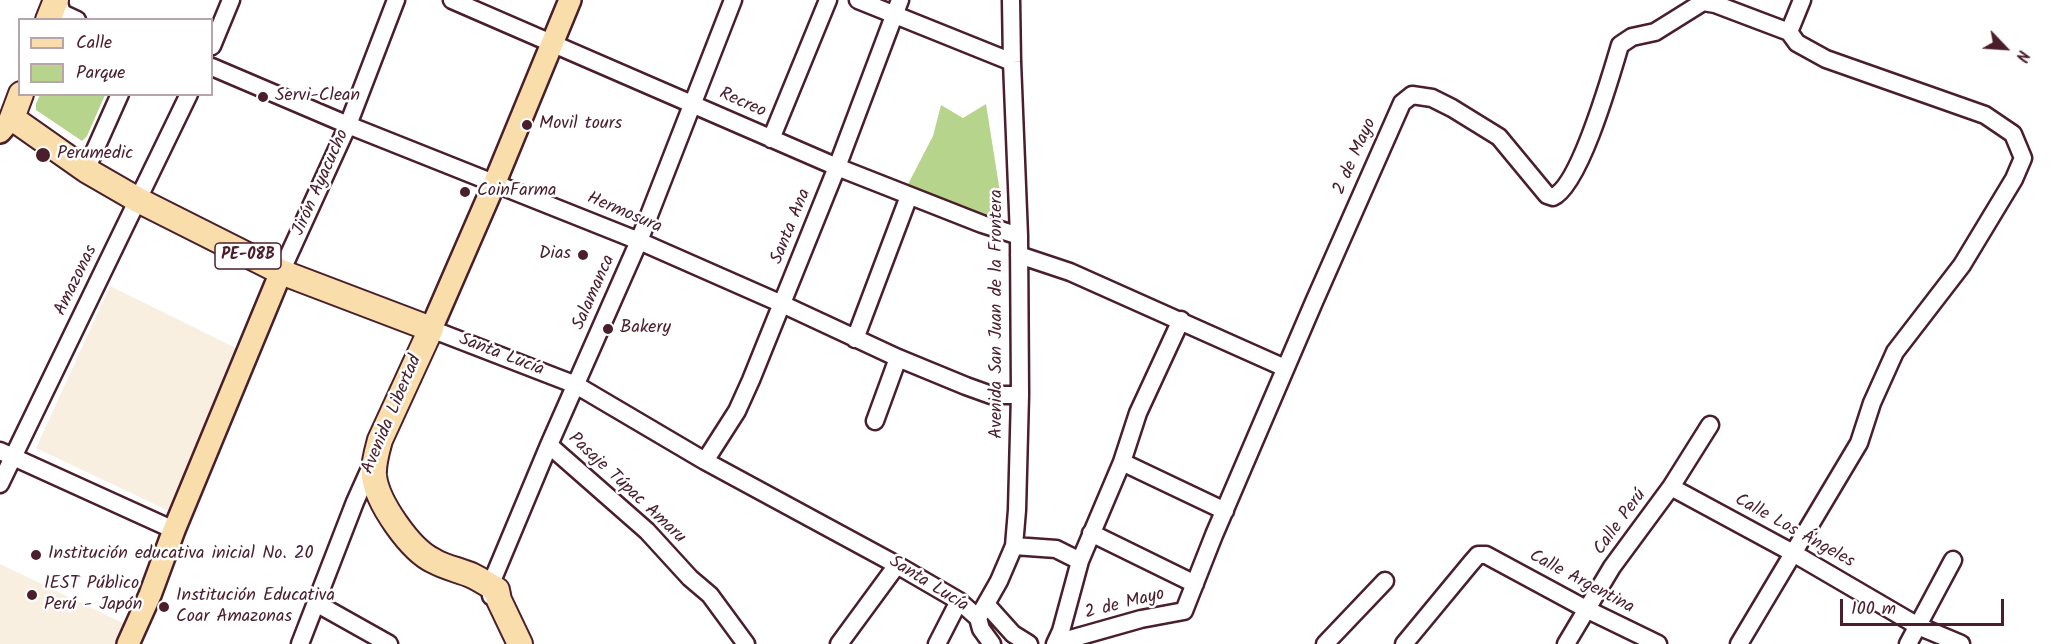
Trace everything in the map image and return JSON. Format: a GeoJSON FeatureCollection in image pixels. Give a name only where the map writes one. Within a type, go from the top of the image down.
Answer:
{"type":"FeatureCollection","features":[{"type":"Feature","properties":{"kind":"highway"},"geometry":{"type":"LineString","coordinates":[[49,18],[57,0]]}},
{"type":"Feature","properties":{"kind":"highway","name":"PE-08B"},"geometry":{"type":"LineString","coordinates":[[3,117],[19,96]]}},
{"type":"Feature","properties":{"kind":"highway","name":"Santa Lucía"},"geometry":{"type":"LineString","coordinates":[[3,117],[138,201],[281,272],[425,327]]}},
{"type":"Feature","properties":{"kind":"highway","name":"Avenida Libertad"},"geometry":{"type":"LineString","coordinates":[[375,457],[425,327]]}},
{"type":"Feature","properties":{"kind":"highway","name":"Avenida Libertad"},"geometry":{"type":"LineString","coordinates":[[364,483],[364,455],[369,437],[425,327]]}},
{"type":"Feature","properties":{"kind":"highway"},"geometry":{"type":"LineString","coordinates":[[375,457],[376,487],[397,524],[419,551],[433,561],[473,576],[493,595],[520,644]]}},
{"type":"Feature","properties":{"kind":"highway"},"geometry":{"type":"LineString","coordinates":[[364,483],[379,515],[418,565],[493,595]]}},
{"type":"Feature","properties":{"kind":"main road","name":"Avenida Libertad"},"geometry":{"type":"LineString","coordinates":[[547,42],[558,0]]}},
{"type":"Feature","properties":{"kind":"main road","name":"Avenida Libertad"},"geometry":{"type":"LineString","coordinates":[[425,327],[547,42],[570,0]]}},
{"type":"Feature","properties":{"kind":"main road","name":"Jirón Ayacucho"},"geometry":{"type":"LineString","coordinates":[[128,644],[281,272]]}},
{"type":"Feature","properties":{"kind":"street"},"geometry":{"type":"LineString","coordinates":[[57,0],[62,12],[73,18]]}},
{"type":"Feature","properties":{"kind":"street"},"geometry":{"type":"LineString","coordinates":[[213,44],[231,0]]}},
{"type":"Feature","properties":{"kind":"street","name":"Jirón Ayacucho"},"geometry":{"type":"LineString","coordinates":[[281,272],[348,125],[396,0]]}},
{"type":"Feature","properties":{"kind":"street","name":"Recreo"},"geometry":{"type":"LineString","coordinates":[[452,0],[837,167],[1019,236]]}},
{"type":"Feature","properties":{"kind":"street","name":"Salamanca"},"geometry":{"type":"LineString","coordinates":[[493,595],[549,445],[639,241],[733,0]]}},
{"type":"Feature","properties":{"kind":"street"},"geometry":{"type":"LineString","coordinates":[[771,139],[828,0]]}},
{"type":"Feature","properties":{"kind":"street"},"geometry":{"type":"LineString","coordinates":[[858,0],[897,7],[958,42],[1012,62]]}},
{"type":"Feature","properties":{"kind":"street","name":"Avenida San Juan de la Frontera"},"geometry":{"type":"LineString","coordinates":[[982,611],[999,581],[1014,546],[1020,395],[1019,236],[1011,0]]}},
{"type":"Feature","properties":{"kind":"street"},"geometry":{"type":"LineString","coordinates":[[1739,644],[1859,443],[1872,403],[1895,352],[1962,265],[2014,179],[2023,158],[2013,134],[1985,115],[1826,58],[1797,42],[1789,32],[1802,0]]}},
{"type":"Feature","properties":{"kind":"street","name":"2 de Mayo"},"geometry":{"type":"LineString","coordinates":[[1056,643],[1141,619],[1184,611],[1285,368],[1406,98],[1412,95],[1432,98],[1499,137],[1547,195],[1553,197],[1559,194],[1570,178],[1592,135],[1623,42],[1632,37],[1655,32],[1703,2],[1715,4],[1789,32]]}},
{"type":"Feature","properties":{"kind":"street","name":"Santa Ana"},"geometry":{"type":"LineString","coordinates":[[705,461],[737,411],[837,167],[897,7]]}},
{"type":"Feature","properties":{"kind":"street","name":"Hermosura"},"geometry":{"type":"LineString","coordinates":[[213,67],[348,125],[639,241],[898,358],[991,395],[1020,395]]}},
{"type":"Feature","properties":{"kind":"street"},"geometry":{"type":"LineString","coordinates":[[86,170],[119,96]]}},
{"type":"Feature","properties":{"kind":"street","name":"Amazonas"},"geometry":{"type":"LineString","coordinates":[[0,484],[6,454],[138,201],[188,96]]}},
{"type":"Feature","properties":{"kind":"street"},"geometry":{"type":"LineString","coordinates":[[855,339],[909,196]]}},
{"type":"Feature","properties":{"kind":"street"},"geometry":{"type":"LineString","coordinates":[[1019,255],[1070,272],[1285,368]]}},
{"type":"Feature","properties":{"kind":"street"},"geometry":{"type":"LineString","coordinates":[[1056,643],[1080,561],[1122,462],[1138,413],[1181,320]]}},
{"type":"Feature","properties":{"kind":"street","name":"Santa Lucía"},"geometry":{"type":"LineString","coordinates":[[425,327],[576,385],[705,461],[959,601],[982,611]]}},
{"type":"Feature","properties":{"kind":"street"},"geometry":{"type":"LineString","coordinates":[[875,421],[898,358]]}},
{"type":"Feature","properties":{"kind":"street","name":"Calle Perú"},"geometry":{"type":"LineString","coordinates":[[1566,644],[1612,567],[1671,488],[1710,425]]}},
{"type":"Feature","properties":{"kind":"street","name":"Pasaje Túpac Amaru"},"geometry":{"type":"LineString","coordinates":[[549,445],[647,531],[690,578],[710,595],[746,644]]}},
{"type":"Feature","properties":{"kind":"street"},"geometry":{"type":"LineString","coordinates":[[6,454],[174,530]]}},
{"type":"Feature","properties":{"kind":"street","name":"Avenida Libertad"},"geometry":{"type":"LineString","coordinates":[[364,483],[375,457]]}},
{"type":"Feature","properties":{"kind":"street"},"geometry":{"type":"LineString","coordinates":[[1122,462],[1224,511]]}},
{"type":"Feature","properties":{"kind":"street"},"geometry":{"type":"LineString","coordinates":[[300,644],[364,483]]}},
{"type":"Feature","properties":{"kind":"street","name":"Calle Los Ángeles"},"geometry":{"type":"LineString","coordinates":[[1671,488],[1793,553],[1918,626],[1961,644]]}},
{"type":"Feature","properties":{"kind":"street"},"geometry":{"type":"LineString","coordinates":[[1091,533],[1195,584]]}},
{"type":"Feature","properties":{"kind":"street"},"geometry":{"type":"LineString","coordinates":[[1014,546],[1056,549],[1080,561]]}},
{"type":"Feature","properties":{"kind":"street","name":"Calle Argentina"},"geometry":{"type":"LineString","coordinates":[[1404,644],[1478,555],[1486,555],[1586,609],[1658,644]]}},
{"type":"Feature","properties":{"kind":"street"},"geometry":{"type":"LineString","coordinates":[[1908,644],[1953,560]]}},
{"type":"Feature","properties":{"kind":"street"},"geometry":{"type":"LineString","coordinates":[[839,644],[897,565]]}},
{"type":"Feature","properties":{"kind":"street"},"geometry":{"type":"LineString","coordinates":[[1325,644],[1385,581]]}},
{"type":"Feature","properties":{"kind":"street"},"geometry":{"type":"LineString","coordinates":[[937,644],[959,601]]}},
{"type":"Feature","properties":{"kind":"street"},"geometry":{"type":"LineString","coordinates":[[316,603],[389,644]]}},
{"type":"Feature","properties":{"kind":"street"},"geometry":{"type":"LineString","coordinates":[[982,611],[981,629],[992,644]]}},
{"type":"Feature","properties":{"kind":"street"},"geometry":{"type":"LineString","coordinates":[[982,611],[1029,644]]}},
{"type":"Feature","properties":{"kind":"shaded area"},"geometry":{"type":"Polygon","coordinates":[[[110,286],[244,352],[173,513],[36,448],[110,286]]]}},
{"type":"Feature","properties":{"kind":"shaded area","name":"IEST Público Perú - Japón"},"geometry":{"type":"Polygon","coordinates":[[[0,564],[129,626],[120,644],[0,644],[0,564]]]}},
{"type":"Feature","properties":{"kind":"green space"},"geometry":{"type":"Polygon","coordinates":[[[39,96],[105,96],[87,136],[82,141],[36,110],[39,96]]]}},
{"type":"Feature","properties":{"kind":"green space"},"geometry":{"type":"Polygon","coordinates":[[[986,104],[1003,211],[982,225],[906,188],[933,136],[941,105],[963,118],[986,104]]]}},
{"type":"Feature","properties":{"kind":"place","name":"Servi-Clean"},"geometry":{"type":"Point","coordinates":[263,97]}},
{"type":"Feature","properties":{"kind":"place","name":"Movil tours"},"geometry":{"type":"Point","coordinates":[527,125]}},
{"type":"Feature","properties":{"kind":"place","name":"Perumedic"},"geometry":{"type":"Point","coordinates":[43,155]}},
{"type":"Feature","properties":{"kind":"place","name":"CoinFarma"},"geometry":{"type":"Point","coordinates":[465,192]}},
{"type":"Feature","properties":{"kind":"place","name":"Dias"},"geometry":{"type":"Point","coordinates":[583,255]}},
{"type":"Feature","properties":{"kind":"place","name":"Bakery"},"geometry":{"type":"Point","coordinates":[608,329]}},
{"type":"Feature","properties":{"kind":"place","name":"Institución educativa inicial No. 20"},"geometry":{"type":"Point","coordinates":[36,555]}},
{"type":"Feature","properties":{"kind":"place","name":"IEST Público Perú - Japón"},"geometry":{"type":"Point","coordinates":[32,595]}},
{"type":"Feature","properties":{"kind":"place","name":"Institución Educativa Coar Amazonas"},"geometry":{"type":"Point","coordinates":[164,607]}}]}
